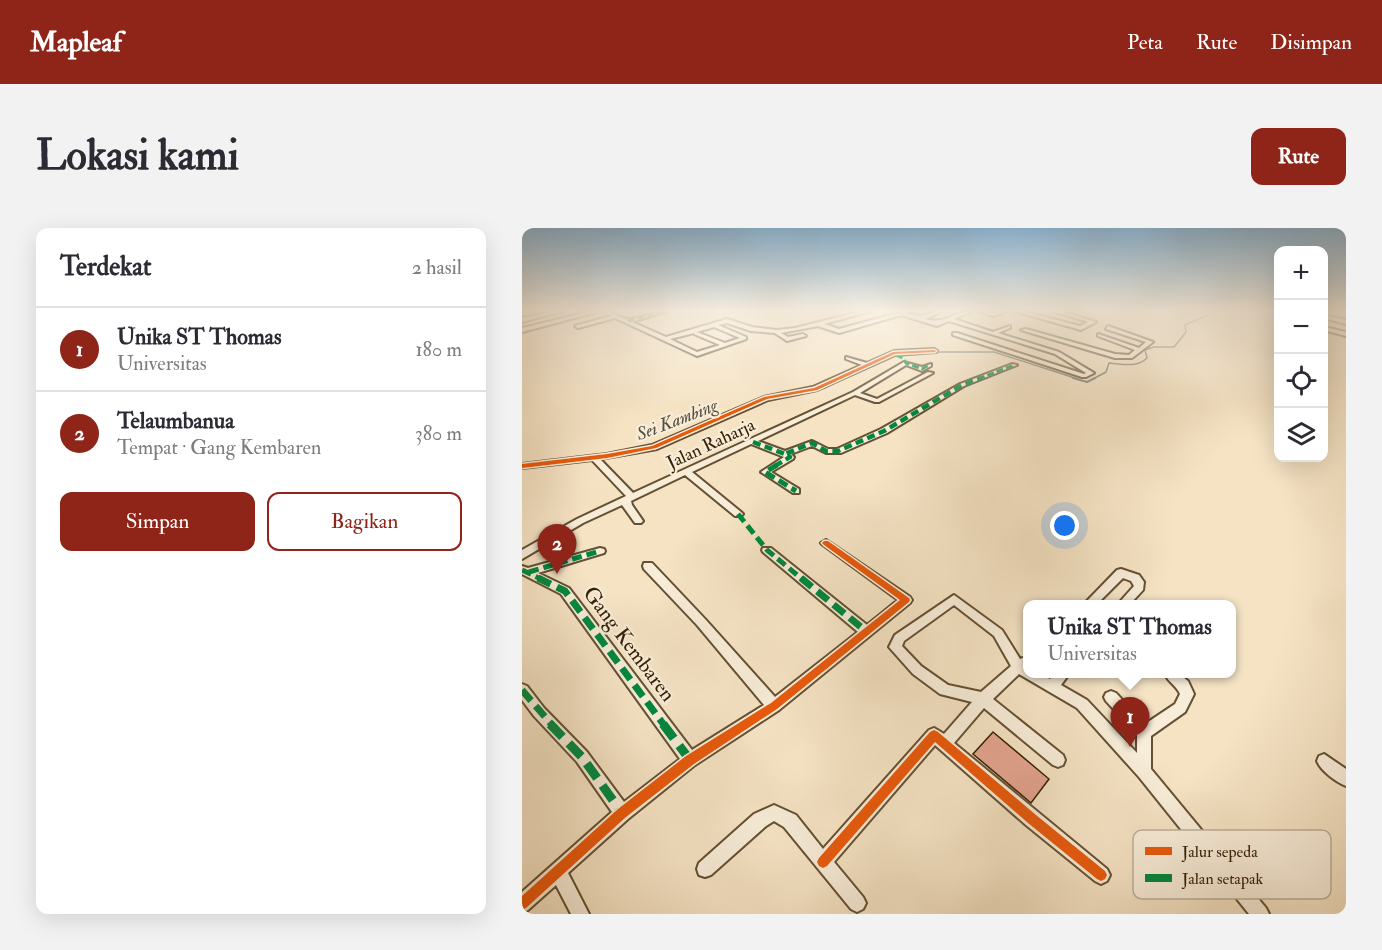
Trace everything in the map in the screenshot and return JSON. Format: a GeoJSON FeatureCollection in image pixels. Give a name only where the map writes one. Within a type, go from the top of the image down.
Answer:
{"type":"FeatureCollection","features":[{"type":"Feature","properties":{"kind":"street"},"geometry":{"type":"LineString","coordinates":[[674,343],[697,354],[730,343]]}},
{"type":"Feature","properties":{"kind":"street"},"geometry":{"type":"LineString","coordinates":[[719,343],[724,345]]}},
{"type":"Feature","properties":{"kind":"street"},"geometry":{"type":"LineString","coordinates":[[983,343],[1084,376],[1090,373],[1057,353],[1026,343]]}},
{"type":"Feature","properties":{"kind":"street"},"geometry":{"type":"LineString","coordinates":[[1057,353],[1071,343]]}},
{"type":"Feature","properties":{"kind":"street"},"geometry":{"type":"LineString","coordinates":[[1080,343],[1130,357],[1149,343]]}},
{"type":"Feature","properties":{"kind":"street"},"geometry":{"type":"LineString","coordinates":[[1121,343],[1139,350]]}},
{"type":"Feature","properties":{"kind":"street"},"geometry":{"type":"LineString","coordinates":[[1089,344],[1124,357]]}},
{"type":"Feature","properties":{"kind":"street"},"geometry":{"type":"LineString","coordinates":[[522,465],[607,456],[654,447],[766,398],[815,389],[893,354],[934,351]]}},
{"type":"Feature","properties":{"kind":"street"},"geometry":{"type":"LineString","coordinates":[[893,354],[922,369],[929,364]]}},
{"type":"Feature","properties":{"kind":"street"},"geometry":{"type":"LineString","coordinates":[[848,358],[867,365]]}},
{"type":"Feature","properties":{"kind":"street","name":"Jalan Raharja"},"geometry":{"type":"LineString","coordinates":[[522,555],[580,521],[855,393],[904,360]]}},
{"type":"Feature","properties":{"kind":"street"},"geometry":{"type":"LineString","coordinates":[[785,454],[812,443],[826,450],[838,451],[884,431],[962,385],[1014,365]]}},
{"type":"Feature","properties":{"kind":"street"},"geometry":{"type":"LineString","coordinates":[[855,393],[877,401],[898,392],[930,373]]}},
{"type":"Feature","properties":{"kind":"street"},"geometry":{"type":"LineString","coordinates":[[753,442],[768,448],[774,447],[790,457],[765,472],[796,491]]}},
{"type":"Feature","properties":{"kind":"street"},"geometry":{"type":"LineString","coordinates":[[596,460],[629,498],[627,505],[638,521]]}},
{"type":"Feature","properties":{"kind":"street"},"geometry":{"type":"LineString","coordinates":[[686,472],[738,514]]}},
{"type":"Feature","properties":{"kind":"street"},"geometry":{"type":"LineString","coordinates":[[522,904],[622,813],[690,760],[774,706],[906,598],[826,543]]}},
{"type":"Feature","properties":{"kind":"street"},"geometry":{"type":"LineString","coordinates":[[767,549],[867,632]]}},
{"type":"Feature","properties":{"kind":"street"},"geometry":{"type":"LineString","coordinates":[[526,571],[600,551]]}},
{"type":"Feature","properties":{"kind":"street"},"geometry":{"type":"LineString","coordinates":[[648,566],[701,622],[774,706]]}},
{"type":"Feature","properties":{"kind":"street","name":"Gang Kembaren"},"geometry":{"type":"LineString","coordinates":[[526,571],[565,591],[690,760]]}},
{"type":"Feature","properties":{"kind":"street"},"geometry":{"type":"LineString","coordinates":[[1095,600],[1121,573],[1139,582],[1139,586],[1127,600]]}},
{"type":"Feature","properties":{"kind":"street"},"geometry":{"type":"LineString","coordinates":[[1023,665],[998,633],[954,599],[897,641],[895,647],[917,670],[945,690],[983,699],[1058,760]]}},
{"type":"Feature","properties":{"kind":"street"},"geometry":{"type":"LineString","coordinates":[[945,742],[983,699],[1023,671]]}},
{"type":"Feature","properties":{"kind":"street"},"geometry":{"type":"LineString","coordinates":[[1040,678],[1082,704],[1191,830]]}},
{"type":"Feature","properties":{"kind":"street"},"geometry":{"type":"LineString","coordinates":[[1052,686],[1059,678]]}},
{"type":"Feature","properties":{"kind":"street"},"geometry":{"type":"LineString","coordinates":[[1144,733],[1180,708],[1185,700],[1187,694],[1183,685],[1176,678]]}},
{"type":"Feature","properties":{"kind":"street"},"geometry":{"type":"LineString","coordinates":[[522,690],[549,723],[582,757],[622,813]]}},
{"type":"Feature","properties":{"kind":"street"},"geometry":{"type":"LineString","coordinates":[[1111,697],[1144,733],[1143,772]]}},
{"type":"Feature","properties":{"kind":"street"},"geometry":{"type":"LineString","coordinates":[[824,862],[931,736],[936,736],[1101,875]]}},
{"type":"Feature","properties":{"kind":"street"},"geometry":{"type":"LineString","coordinates":[[1324,761],[1346,779]]}},
{"type":"Feature","properties":{"kind":"street"},"geometry":{"type":"LineString","coordinates":[[705,869],[760,820],[774,813],[790,821],[857,903]]}},
{"type":"Feature","properties":{"kind":"street"},"geometry":{"type":"LineString","coordinates":[[558,871],[580,914]]}},
{"type":"Feature","properties":{"kind":"street"},"geometry":{"type":"LineString","coordinates":[[1248,899],[1260,914]]}},
{"type":"Feature","properties":{"kind":"building"},"geometry":{"type":"Polygon","coordinates":[[[993,732],[1049,779],[1031,803],[973,754],[993,732]]]}},
{"type":"Feature","properties":{"kind":"waterway","name":"Sei Kambing"},"geometry":{"type":"LineString","coordinates":[[1093,379],[1106,372],[1109,363],[1129,365],[1139,363],[1147,358],[1145,350],[1154,347],[1174,347],[1177,343]]}},
{"type":"Feature","properties":{"kind":"waterway","name":"Sei Kambing"},"geometry":{"type":"LineString","coordinates":[[932,352],[994,352],[1078,379]]}},
{"type":"Feature","properties":{"kind":"waterway","name":"Sei Kambing"},"geometry":{"type":"LineString","coordinates":[[841,379],[849,375]]}},
{"type":"Feature","properties":{"kind":"waterway","name":"Sei Kambing"},"geometry":{"type":"LineString","coordinates":[[808,392],[824,388],[844,378]]}},
{"type":"Feature","properties":{"kind":"waterway","name":"Sei Kambing"},"geometry":{"type":"LineString","coordinates":[[1073,378],[1087,382],[1093,379]]}},
{"type":"Feature","properties":{"kind":"waterway","name":"Sei Kambing"},"geometry":{"type":"LineString","coordinates":[[743,411],[759,404]]}},
{"type":"Feature","properties":{"kind":"marked path"},"geometry":{"type":"LineString","coordinates":[[896,355],[903,358],[906,363],[922,369],[929,365]]}},
{"type":"Feature","properties":{"kind":"marked path"},"geometry":{"type":"LineString","coordinates":[[796,491],[765,472],[790,457],[785,454],[812,443],[826,451],[838,451],[884,431],[962,385],[1014,365]]}},
{"type":"Feature","properties":{"kind":"marked path"},"geometry":{"type":"LineString","coordinates":[[753,442],[785,454]]}},
{"type":"Feature","properties":{"kind":"marked path"},"geometry":{"type":"LineString","coordinates":[[738,514],[767,550],[867,632],[869,631]]}},
{"type":"Feature","properties":{"kind":"marked path"},"geometry":{"type":"LineString","coordinates":[[529,572],[600,551]]}},
{"type":"Feature","properties":{"kind":"marked path"},"geometry":{"type":"LineString","coordinates":[[522,570],[565,591],[690,760]]}},
{"type":"Feature","properties":{"kind":"marked path"},"geometry":{"type":"LineString","coordinates":[[522,690],[539,712],[582,757],[622,813]]}},
{"type":"Feature","properties":{"kind":"cycle path"},"geometry":{"type":"LineString","coordinates":[[522,466],[607,456],[654,447],[766,398],[815,389],[894,353],[934,351]]}},
{"type":"Feature","properties":{"kind":"cycle path"},"geometry":{"type":"LineString","coordinates":[[522,904],[622,813],[690,760],[774,706],[906,600],[826,543]]}},
{"type":"Feature","properties":{"kind":"cycle path"},"geometry":{"type":"LineString","coordinates":[[823,862],[934,735],[1101,875]]}},
{"type":"Feature","properties":{"kind":"place","name":"Telaumbanua"},"geometry":{"type":"Point","coordinates":[557,574]}},
{"type":"Feature","properties":{"kind":"place","name":"Unika ST Thomas"},"geometry":{"type":"Point","coordinates":[1130,747]}}]}
